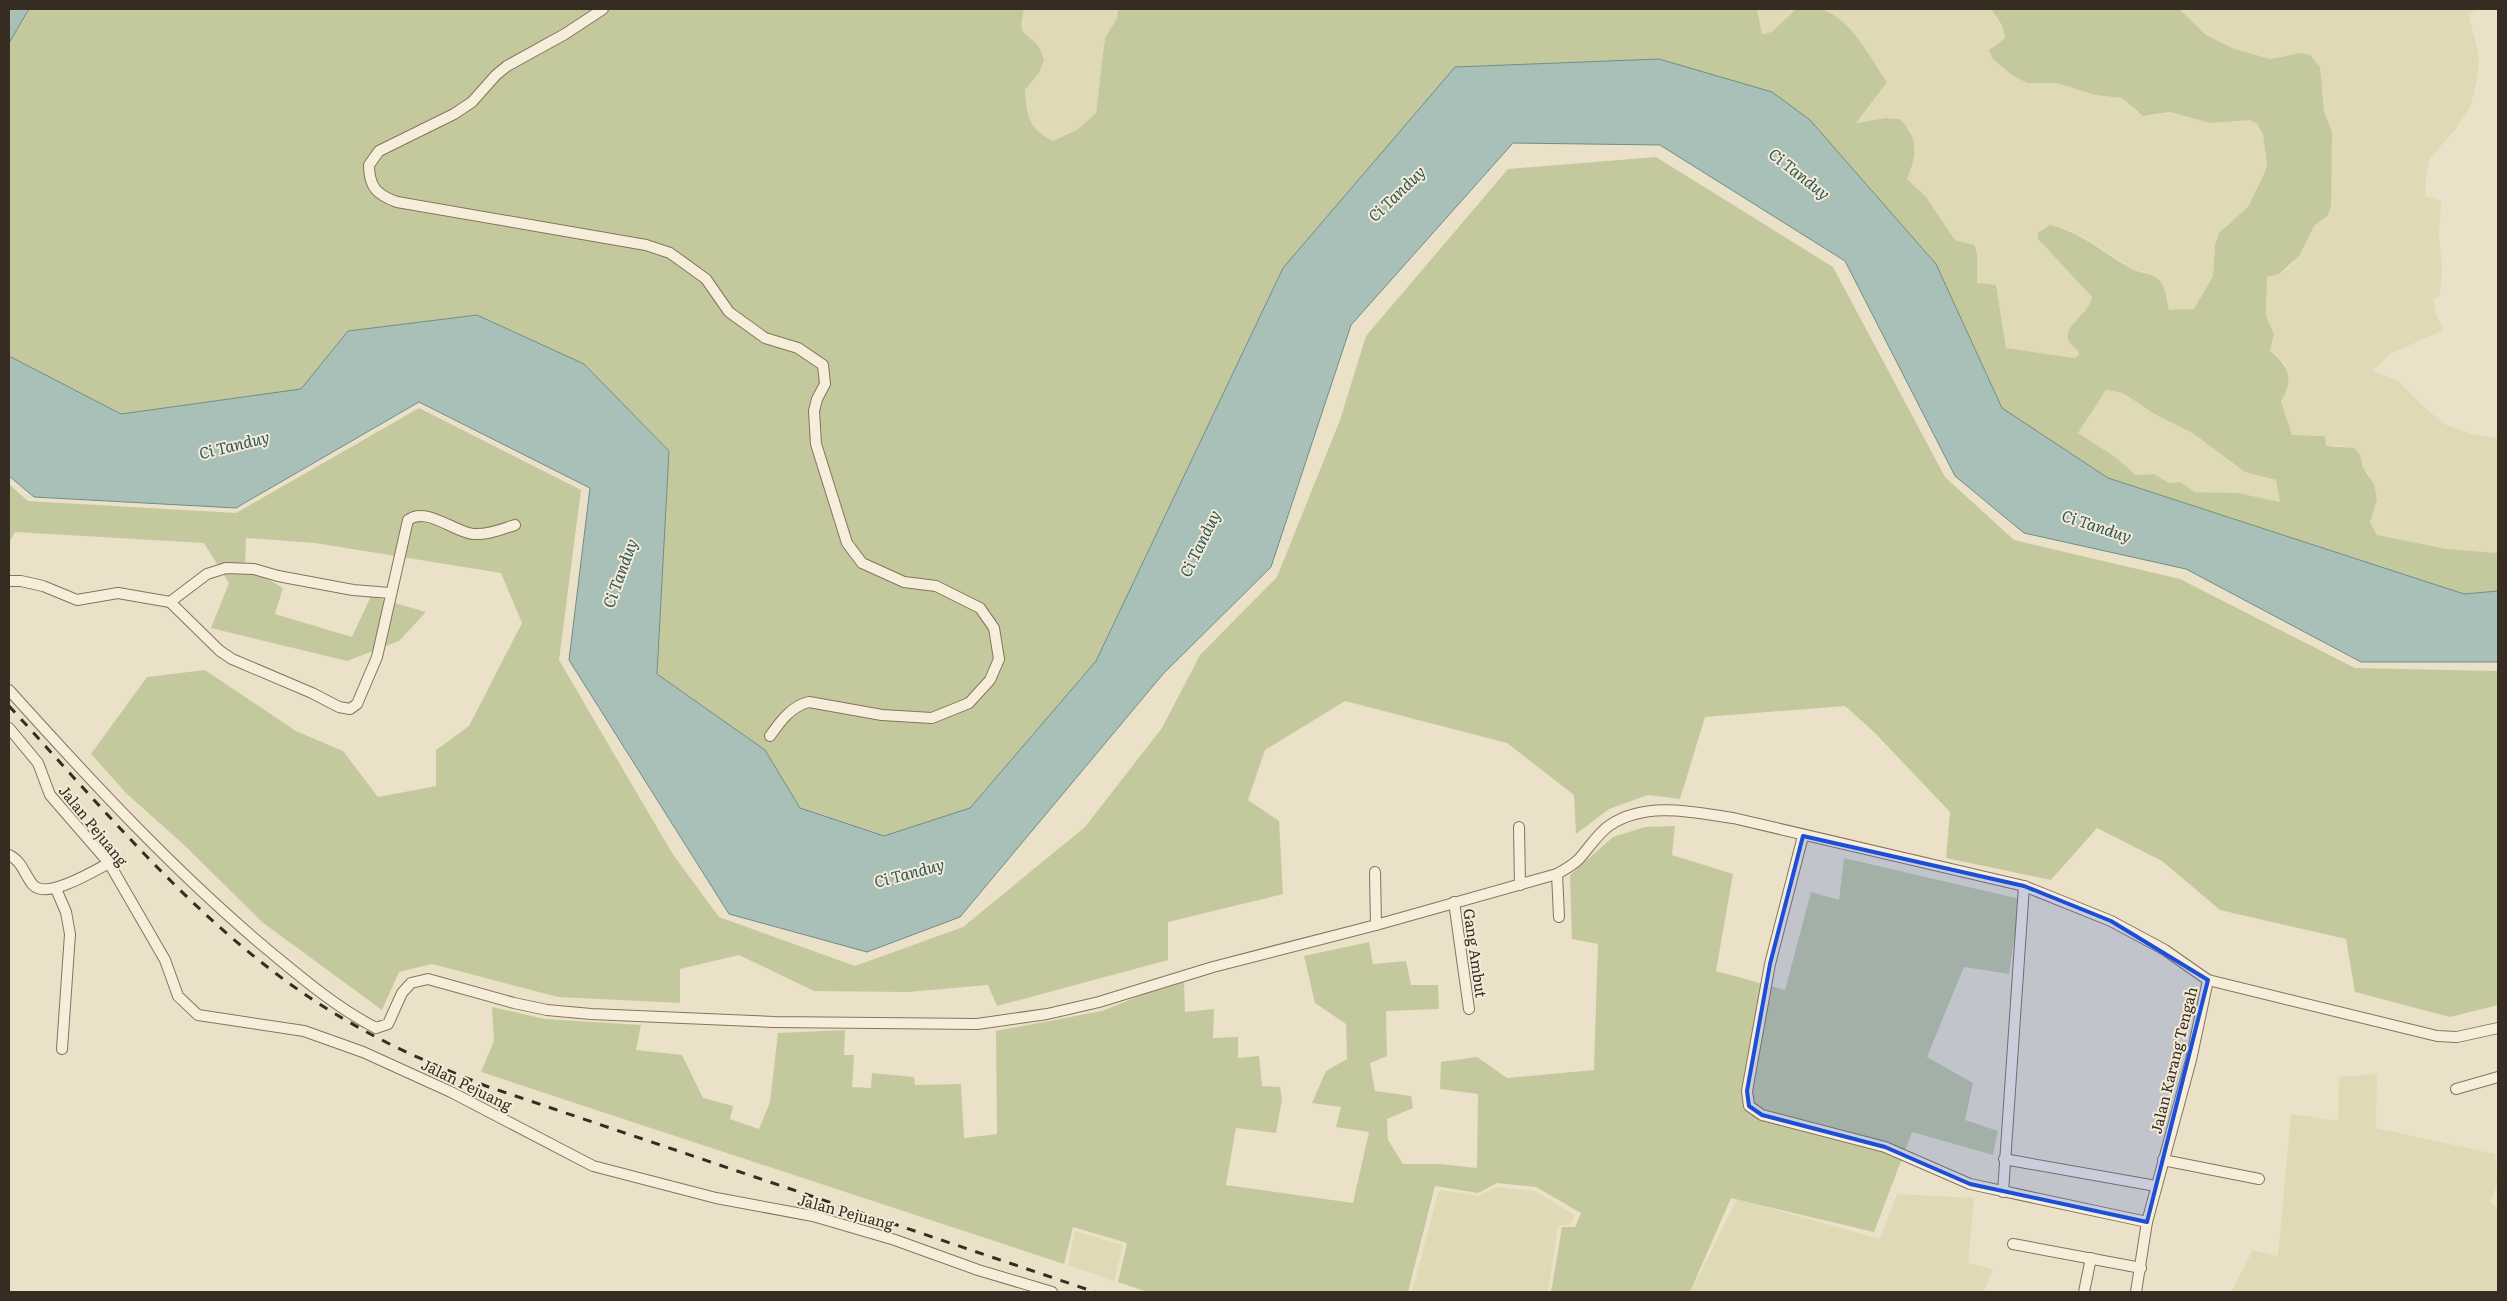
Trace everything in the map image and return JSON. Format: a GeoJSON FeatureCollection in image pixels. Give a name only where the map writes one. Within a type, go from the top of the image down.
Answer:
{"type":"FeatureCollection","features":[{"type":"Feature","properties":{"kind":"street"},"geometry":{"type":"LineString","coordinates":[[603,9],[565,34],[507,66],[496,75],[472,102],[454,114],[379,151],[369,165],[369,175],[376,192],[397,202],[646,244],[670,253],[706,279],[728,312],[765,338],[798,348],[823,365],[825,384],[817,399],[814,411],[816,444],[847,543],[862,564],[904,582],[936,586],[980,608],[994,628],[999,659],[990,680],[969,703],[932,718],[882,716],[809,702],[784,717],[770,736]]}},
{"type":"Feature","properties":{"kind":"street"},"geometry":{"type":"LineString","coordinates":[[9,582],[22,581],[36,584],[82,600],[107,593],[118,593],[170,602],[220,651],[232,659],[312,693],[339,707],[350,709],[357,704],[377,656],[406,524],[410,518],[427,517],[473,534],[491,532],[515,525]]}},
{"type":"Feature","properties":{"kind":"street"},"geometry":{"type":"LineString","coordinates":[[170,602],[207,574],[226,568],[254,569],[278,576],[353,590],[390,593]]}},
{"type":"Feature","properties":{"kind":"street"},"geometry":{"type":"LineString","coordinates":[[9,690],[115,805],[215,906],[306,982],[376,1028],[382,1028],[388,1024],[402,993],[411,982],[428,980],[547,1010],[591,1014],[774,1022],[977,1024],[1047,1014],[1099,1002],[1213,967],[1376,925],[1557,874],[1577,861],[1609,826],[1629,816],[1653,810],[1692,812],[1733,818],[1803,836],[2024,886],[2111,921],[2165,950],[2208,980]]}},
{"type":"Feature","properties":{"kind":"street","name":"Jalan Pejuang"},"geometry":{"type":"LineString","coordinates":[[9,728],[38,763],[50,796],[109,863],[162,952],[178,996],[198,1015],[304,1031],[363,1052],[451,1092],[593,1166],[716,1198],[813,1216],[895,1240],[978,1270],[1052,1292]]}},
{"type":"Feature","properties":{"kind":"street"},"geometry":{"type":"LineString","coordinates":[[1519,827],[1520,885]]}},
{"type":"Feature","properties":{"kind":"street"},"geometry":{"type":"LineString","coordinates":[[1803,836],[1770,964],[1747,1091],[1749,1106],[1762,1114],[1886,1147],[1970,1184],[2147,1222]]}},
{"type":"Feature","properties":{"kind":"street"},"geometry":{"type":"LineString","coordinates":[[9,855],[19,861],[37,888],[56,889],[109,863]]}},
{"type":"Feature","properties":{"kind":"street"},"geometry":{"type":"LineString","coordinates":[[1375,872],[1376,925]]}},
{"type":"Feature","properties":{"kind":"street"},"geometry":{"type":"LineString","coordinates":[[1557,874],[1559,917]]}},
{"type":"Feature","properties":{"kind":"street"},"geometry":{"type":"LineString","coordinates":[[2003,1192],[2024,886]]}},
{"type":"Feature","properties":{"kind":"street"},"geometry":{"type":"LineString","coordinates":[[56,889],[66,912],[70,934],[62,1048]]}},
{"type":"Feature","properties":{"kind":"street","name":"Gang Ambut"},"geometry":{"type":"LineString","coordinates":[[1454,902],[1469,1009]]}},
{"type":"Feature","properties":{"kind":"street","name":"Jalan Karang Tengah"},"geometry":{"type":"LineString","coordinates":[[2136,1292],[2147,1222],[2191,1060],[2208,980],[2437,1036],[2457,1037],[2498,1028]]}},
{"type":"Feature","properties":{"kind":"street"},"geometry":{"type":"LineString","coordinates":[[2456,1089],[2498,1077]]}},
{"type":"Feature","properties":{"kind":"street"},"geometry":{"type":"LineString","coordinates":[[2004,1159],[2156,1186]]}},
{"type":"Feature","properties":{"kind":"street"},"geometry":{"type":"LineString","coordinates":[[2163,1160],[2259,1179]]}},
{"type":"Feature","properties":{"kind":"street"},"geometry":{"type":"LineString","coordinates":[[2013,1244],[2141,1268]]}},
{"type":"Feature","properties":{"kind":"street"},"geometry":{"type":"LineString","coordinates":[[2084,1292],[2091,1258]]}},
{"type":"Feature","properties":{"kind":"highlighted area"},"geometry":{"type":"Polygon","coordinates":[[[1803,836],[2024,886],[2111,921],[2208,980],[2147,1222],[1970,1184],[1885,1147],[1762,1115],[1749,1106],[1747,1091],[1770,964],[1803,836]]]}},
{"type":"Feature","properties":{"kind":"shaded area"},"geometry":{"type":"Polygon","coordinates":[[[1024,9],[1118,9],[1117,18],[1105,38],[1096,113],[1077,130],[1053,142],[1039,134],[1027,117],[1025,90],[1039,73],[1037,43],[1026,37],[1022,32],[1021,21],[1024,9]]]}},
{"type":"Feature","properties":{"kind":"shaded area"},"geometry":{"type":"Polygon","coordinates":[[[1757,9],[1796,9],[1772,32],[1762,34],[1757,9]]]}},
{"type":"Feature","properties":{"kind":"shaded area"},"geometry":{"type":"Polygon","coordinates":[[[1821,9],[1991,9],[2002,25],[2005,38],[1989,49],[2013,76],[2027,83],[2057,83],[2095,95],[2122,98],[2137,112],[2151,116],[2170,112],[2210,123],[2238,119],[2250,120],[2257,124],[2263,134],[2267,165],[2248,207],[2215,245],[2213,276],[2195,309],[2169,311],[2162,284],[2154,276],[2133,269],[2083,237],[2064,228],[2038,239],[2092,297],[2088,309],[2069,329],[2067,336],[2078,350],[2079,355],[2074,358],[2006,348],[1996,286],[1977,283],[1977,253],[1955,240],[1926,197],[1907,179],[1911,169],[1911,130],[1900,119],[1886,118],[1855,123],[1821,9]]]}},
{"type":"Feature","properties":{"kind":"shaded area"},"geometry":{"type":"Polygon","coordinates":[[[2179,9],[2475,9],[2469,17],[2479,56],[2477,80],[2471,105],[2455,130],[2430,158],[2426,177],[2425,196],[2441,201],[2439,237],[2442,267],[2440,295],[2433,299],[2436,314],[2443,330],[2390,354],[2373,371],[2398,381],[2424,407],[2446,425],[2475,435],[2498,438],[2498,553],[2447,549],[2377,535],[2370,522],[2377,500],[2369,474],[2363,469],[2360,454],[2340,445],[2326,446],[2325,436],[2292,435],[2281,400],[2287,391],[2288,377],[2285,363],[2270,351],[2274,334],[2266,316],[2267,277],[2279,274],[2287,269],[2299,256],[2314,226],[2327,216],[2332,132],[2324,111],[2321,92],[2283,56],[2270,59],[2232,48],[2206,35],[2179,9]]]}},
{"type":"Feature","properties":{"kind":"shaded area"},"geometry":{"type":"Polygon","coordinates":[[[2105,390],[2123,393],[2153,413],[2194,434],[2245,472],[2276,480],[2280,502],[2238,493],[2195,492],[2180,482],[2169,483],[2154,474],[2136,475],[2114,456],[2078,433],[2105,390]]]}},
{"type":"Feature","properties":{"kind":"shaded area"},"geometry":{"type":"Polygon","coordinates":[[[2377,1074],[2376,1128],[2495,1154],[2498,1183],[2490,1202],[2498,1209],[2498,1292],[2231,1292],[2253,1250],[2278,1256],[2291,1114],[2338,1121],[2339,1077],[2377,1074]]]}},
{"type":"Feature","properties":{"kind":"shaded area"},"geometry":{"type":"Polygon","coordinates":[[[1496,1187],[1535,1191],[1575,1215],[1571,1224],[1558,1226],[1548,1292],[1412,1292],[1439,1190],[1479,1196],[1496,1187]]]}},
{"type":"Feature","properties":{"kind":"shaded area"},"geometry":{"type":"Polygon","coordinates":[[[1897,1194],[1974,1198],[1968,1263],[1993,1269],[1984,1292],[1691,1292],[1737,1199],[1880,1239],[1897,1194]]]}},
{"type":"Feature","properties":{"kind":"shaded area"},"geometry":{"type":"Polygon","coordinates":[[[1075,1231],[1123,1245],[1114,1281],[1068,1265],[1075,1231]]]}},
{"type":"Feature","properties":{"kind":"green space"},"geometry":{"type":"Polygon","coordinates":[[[29,9],[1024,9],[1023,32],[1038,46],[1044,60],[1039,73],[1025,90],[1028,114],[1030,121],[1038,132],[1053,141],[1077,130],[1096,113],[1105,38],[1117,18],[1118,9],[1757,9],[1762,34],[1772,32],[1796,9],[1817,9],[1833,15],[1852,31],[1887,82],[1856,123],[1886,118],[1900,119],[1911,133],[1914,154],[1907,179],[1926,197],[1955,240],[1974,245],[1977,253],[1977,283],[1996,285],[2006,348],[2074,358],[2079,355],[2078,350],[2070,343],[2068,337],[2069,330],[2089,305],[2092,297],[2038,239],[2038,233],[2050,225],[2062,228],[2132,269],[2159,280],[2165,293],[2169,310],[2194,309],[2213,276],[2215,245],[2219,233],[2248,207],[2262,178],[2267,165],[2263,134],[2257,124],[2250,120],[2210,123],[2170,112],[2143,116],[2122,98],[2095,95],[2057,83],[2027,83],[2013,76],[1993,59],[1989,50],[2005,38],[2002,25],[1991,9],[2179,9],[2206,35],[2232,48],[2270,59],[2300,53],[2310,55],[2320,67],[2324,111],[2332,132],[2331,207],[2327,216],[2314,226],[2299,256],[2279,274],[2267,277],[2266,316],[2274,334],[2270,351],[2281,362],[2288,373],[2288,386],[2281,401],[2292,435],[2325,436],[2326,446],[2354,448],[2360,454],[2363,468],[2374,484],[2377,500],[2370,522],[2377,535],[2447,549],[2498,553],[2498,591],[2464,594],[2108,478],[2002,408],[1936,264],[1659,59],[1283,268],[1096,661],[970,809],[884,836],[800,808],[765,750],[657,674],[669,451],[584,364],[477,315],[348,331],[301,389],[121,414],[9,356],[9,43],[29,9]],[[2106,390],[2078,433],[2114,456],[2136,475],[2154,474],[2169,483],[2180,482],[2195,492],[2238,493],[2280,502],[2276,480],[2245,472],[2194,434],[2153,413],[2123,393],[2106,390]]]}},
{"type":"Feature","properties":{"kind":"green space"},"geometry":{"type":"Polygon","coordinates":[[[1656,157],[1833,267],[1945,477],[2014,540],[2180,579],[2355,668],[2498,671],[2498,1005],[2450,1017],[2355,992],[2346,939],[2220,910],[2162,861],[2097,828],[2051,880],[1946,858],[1950,812],[1874,732],[1845,706],[1705,717],[1680,799],[1648,795],[1609,809],[1576,834],[1574,795],[1507,743],[1345,701],[1265,750],[1248,800],[1279,821],[1283,894],[1168,922],[1168,960],[997,1006],[988,985],[908,992],[814,991],[739,955],[680,969],[680,1003],[558,997],[432,964],[399,972],[382,1010],[262,922],[182,843],[127,794],[91,754],[147,677],[205,670],[296,731],[343,751],[378,797],[436,786],[436,750],[469,726],[522,623],[501,573],[315,543],[246,538],[245,566],[283,588],[275,614],[352,637],[371,596],[426,612],[399,641],[347,661],[211,628],[229,583],[204,543],[15,532],[9,543],[9,484],[28,501],[236,513],[419,408],[581,490],[559,660],[672,853],[719,917],[855,966],[963,927],[1085,827],[1162,728],[1200,655],[1277,577],[1340,420],[1366,336],[1508,169],[1656,157]]]}},
{"type":"Feature","properties":{"kind":"green space"},"geometry":{"type":"Polygon","coordinates":[[[1675,826],[1672,855],[1733,874],[1716,971],[1785,990],[1811,892],[1839,900],[1844,858],[2020,899],[2009,974],[1964,967],[1927,1057],[1973,1083],[1965,1120],[1998,1131],[1993,1155],[1912,1132],[1874,1232],[1731,1198],[1690,1292],[1551,1292],[1562,1227],[1575,1227],[1581,1213],[1536,1187],[1497,1183],[1478,1193],[1435,1186],[1408,1292],[1147,1292],[1118,1282],[1127,1243],[1073,1227],[1064,1264],[481,1072],[494,1041],[492,1007],[545,1019],[641,1025],[636,1050],[682,1055],[703,1098],[733,1106],[730,1119],[759,1129],[770,1102],[778,1033],[845,1030],[844,1055],[854,1055],[852,1087],[871,1088],[872,1073],[914,1077],[915,1085],[961,1084],[964,1138],[997,1134],[996,1031],[1102,1011],[1144,994],[1184,982],[1185,1012],[1214,1009],[1213,1038],[1238,1037],[1238,1058],[1259,1056],[1262,1086],[1280,1087],[1282,1099],[1276,1133],[1236,1128],[1226,1185],[1353,1203],[1369,1132],[1336,1127],[1341,1107],[1312,1103],[1326,1071],[1347,1059],[1346,1024],[1315,1003],[1304,956],[1369,942],[1373,964],[1406,961],[1411,985],[1438,985],[1439,1009],[1386,1011],[1387,1056],[1370,1063],[1375,1091],[1411,1096],[1413,1108],[1387,1119],[1388,1140],[1403,1164],[1440,1164],[1477,1168],[1478,1094],[1440,1089],[1441,1062],[1477,1057],[1507,1078],[1594,1070],[1598,944],[1572,939],[1570,875],[1613,837],[1645,827],[1675,826]]]}},
{"type":"Feature","properties":{"kind":"water"},"geometry":{"type":"Polygon","coordinates":[[[9,9],[29,9],[9,43],[9,9]]]}},
{"type":"Feature","properties":{"kind":"water","name":"Ci Tanduy"},"geometry":{"type":"Polygon","coordinates":[[[1659,59],[1772,92],[1810,120],[1936,264],[2002,408],[2108,478],[2464,594],[2498,591],[2498,662],[2361,662],[2186,569],[2024,533],[1955,476],[1845,261],[1660,145],[1513,143],[1351,325],[1271,567],[1163,674],[960,917],[867,952],[729,914],[569,660],[590,488],[419,402],[236,508],[34,497],[9,476],[9,356],[121,414],[301,389],[348,331],[477,315],[584,364],[669,451],[657,674],[765,750],[800,808],[884,836],[970,808],[1096,661],[1283,268],[1455,67],[1659,59]]]}},
{"type":"Feature","properties":{"kind":"railway"},"geometry":{"type":"LineString","coordinates":[[9,706],[126,835],[209,918],[253,956],[300,991],[382,1040],[416,1057],[486,1086],[1095,1292]]}}]}
